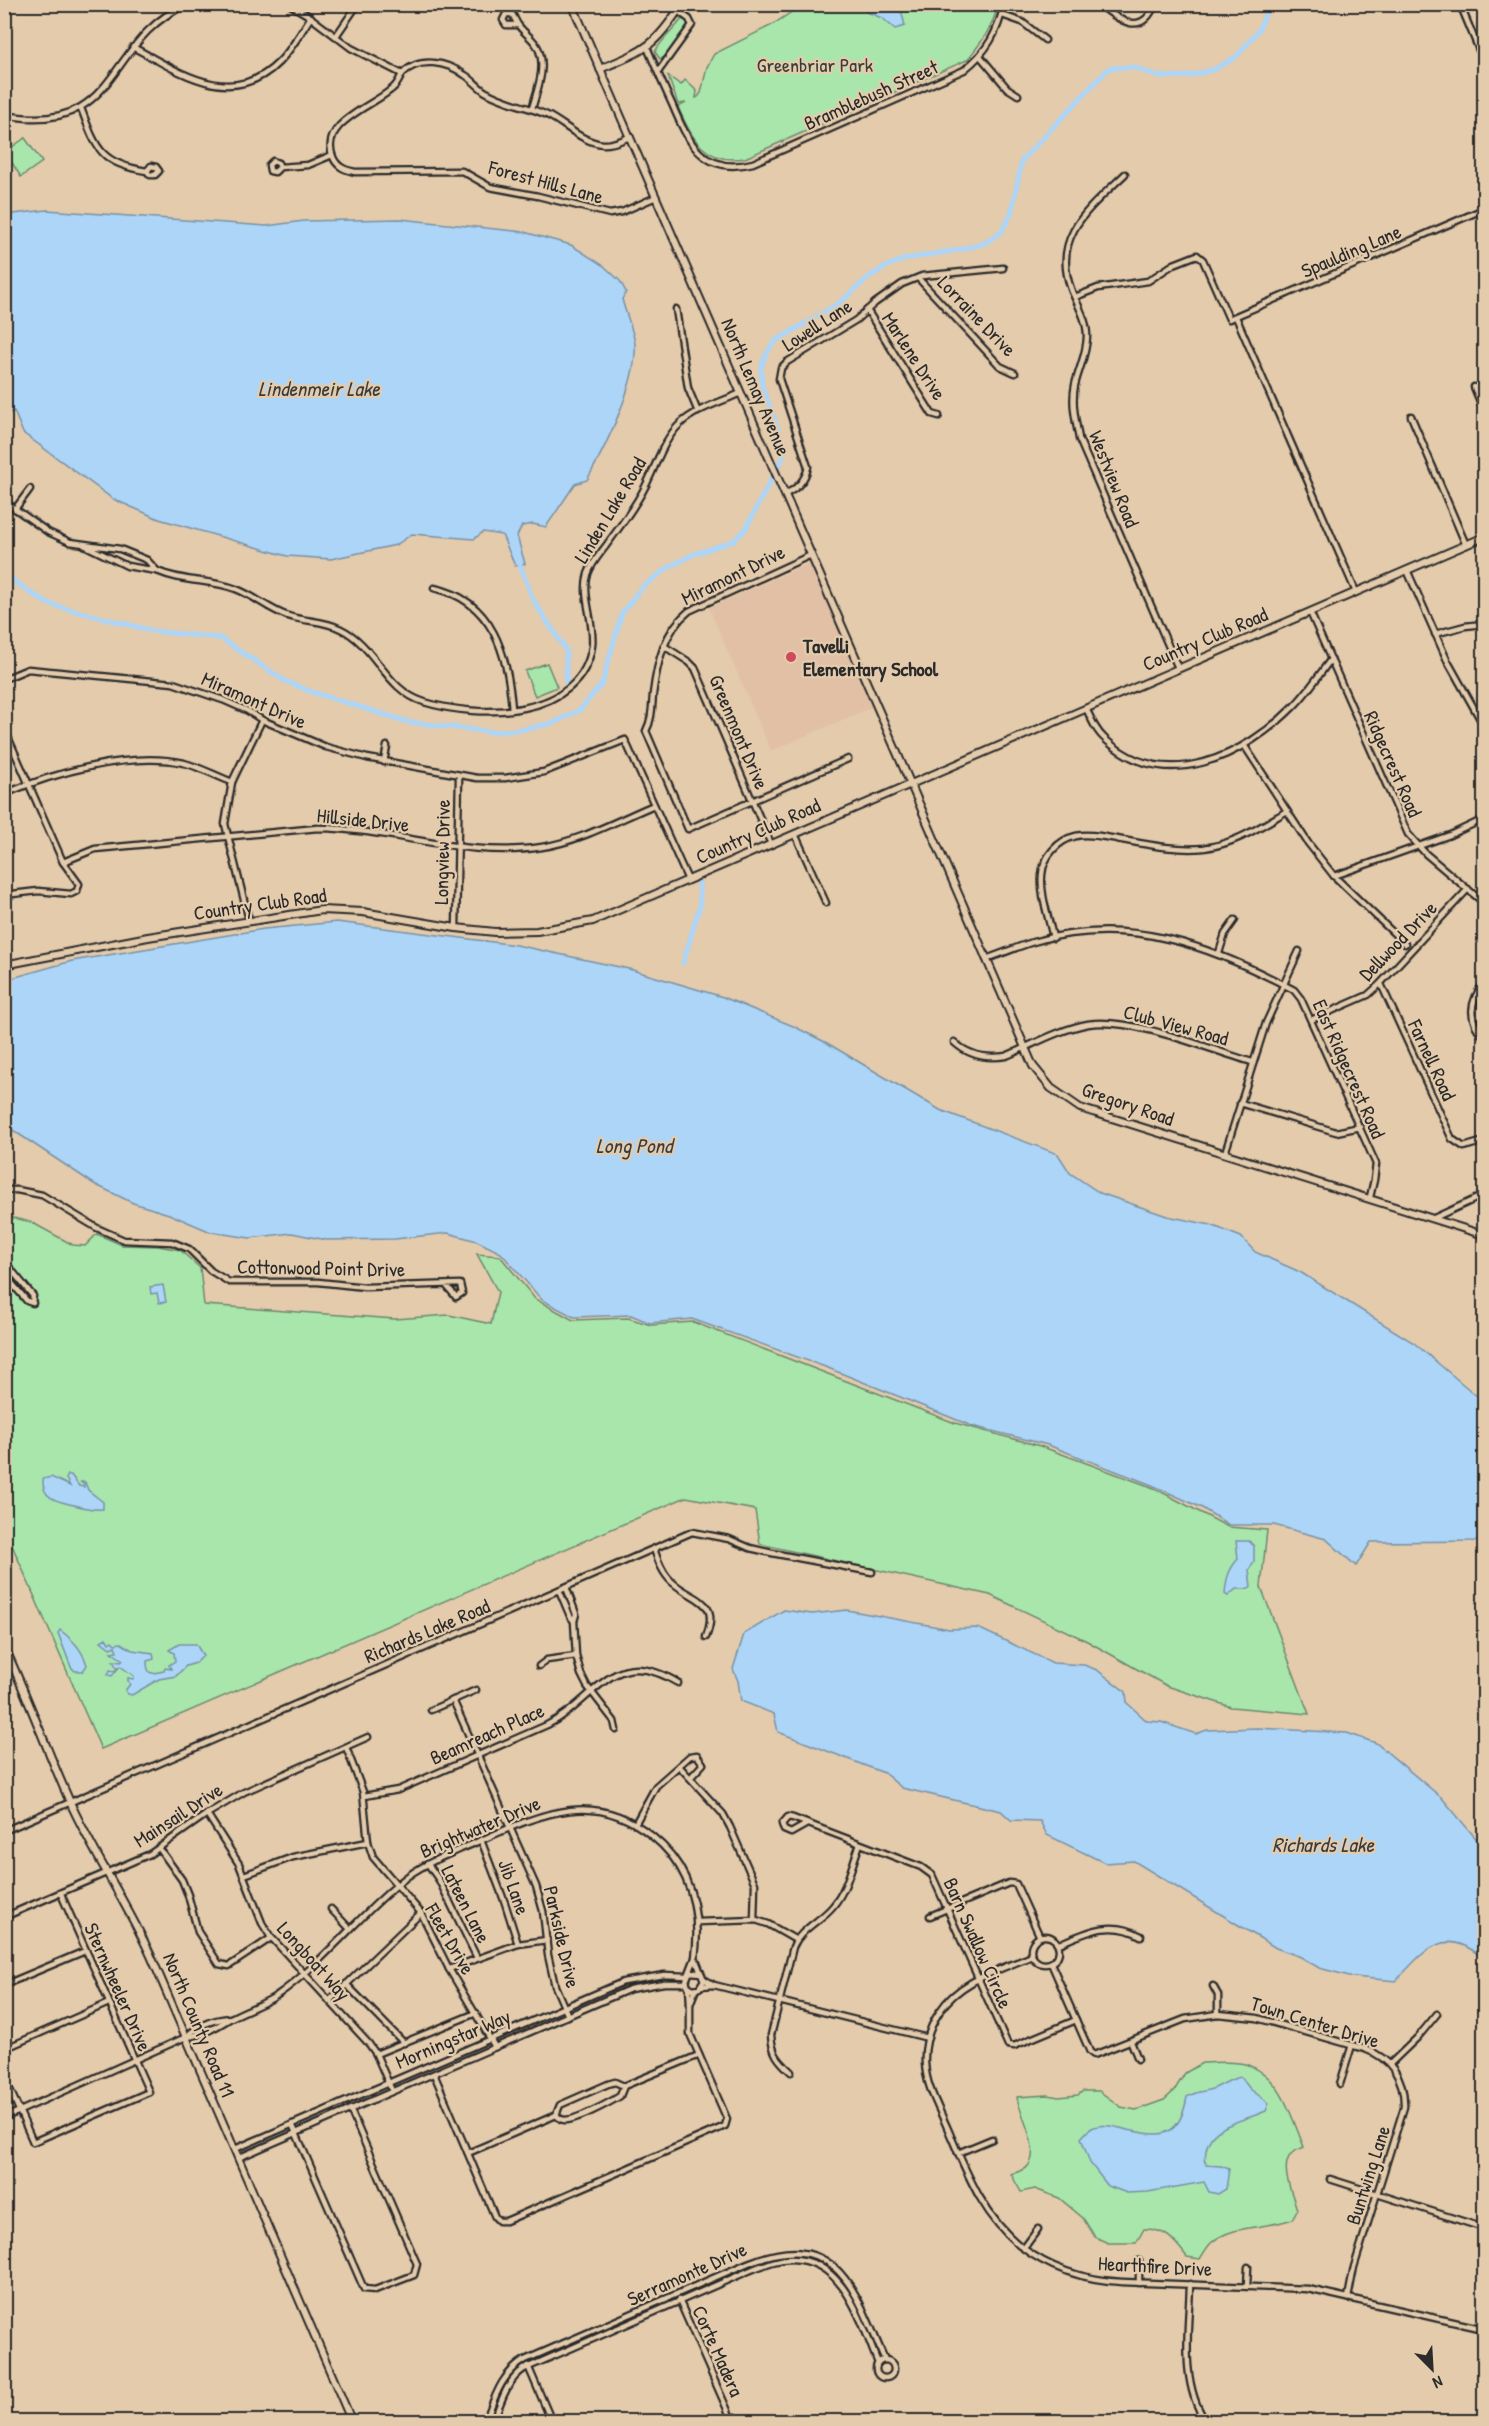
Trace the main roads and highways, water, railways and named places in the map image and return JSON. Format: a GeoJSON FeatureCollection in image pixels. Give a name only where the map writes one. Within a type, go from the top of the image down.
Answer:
{"type":"FeatureCollection","features":[{"type":"Feature","properties":{"kind":"water"},"geometry":{"type":"Polygon","coordinates":[[[862,5],[900,5],[905,26],[895,29],[882,18],[866,12],[862,5]]]}},
{"type":"Feature","properties":{"kind":"water","name":"Lindenmeir Lake"},"geometry":{"type":"Polygon","coordinates":[[[47,210],[266,226],[304,221],[400,219],[524,232],[571,245],[604,266],[620,281],[626,292],[622,299],[633,334],[635,359],[626,395],[611,433],[587,480],[575,484],[546,527],[533,524],[522,526],[517,536],[525,564],[515,566],[502,535],[483,532],[474,539],[412,534],[396,545],[331,559],[287,556],[159,519],[113,499],[23,433],[14,411],[5,415],[5,215],[47,210]]]}},
{"type":"Feature","properties":{"kind":"water","name":"Long Pond"},"geometry":{"type":"Polygon","coordinates":[[[337,922],[516,945],[629,969],[723,997],[827,1043],[940,1110],[1058,1154],[1070,1173],[1100,1193],[1167,1216],[1211,1225],[1241,1237],[1255,1252],[1300,1272],[1414,1343],[1484,1402],[1484,1541],[1371,1542],[1356,1566],[1326,1539],[1274,1525],[1229,1525],[1202,1508],[1152,1485],[1048,1445],[972,1426],[828,1368],[692,1319],[650,1323],[631,1315],[574,1317],[542,1300],[501,1253],[477,1241],[448,1233],[395,1239],[326,1240],[292,1233],[250,1238],[211,1232],[169,1214],[133,1203],[94,1184],[5,1125],[5,980],[72,961],[264,929],[337,922]]]}},
{"type":"Feature","properties":{"kind":"water"},"geometry":{"type":"Polygon","coordinates":[[[163,1285],[166,1302],[159,1303],[157,1293],[151,1294],[150,1287],[163,1285]]]}},
{"type":"Feature","properties":{"kind":"water"},"geometry":{"type":"Polygon","coordinates":[[[68,1475],[71,1475],[79,1486],[84,1487],[84,1484],[80,1482],[85,1482],[88,1490],[103,1502],[103,1509],[90,1509],[66,1503],[54,1499],[45,1492],[43,1479],[51,1477],[70,1486],[66,1479],[68,1475]]]}},
{"type":"Feature","properties":{"kind":"water"},"geometry":{"type":"Polygon","coordinates":[[[1236,1541],[1249,1541],[1254,1546],[1254,1561],[1249,1570],[1251,1587],[1236,1589],[1228,1596],[1225,1594],[1227,1580],[1238,1559],[1236,1541]]]}},
{"type":"Feature","properties":{"kind":"water","name":"Richards Lake"},"geometry":{"type":"Polygon","coordinates":[[[784,1610],[812,1614],[847,1610],[949,1629],[978,1628],[1053,1663],[1084,1665],[1097,1670],[1126,1692],[1127,1703],[1147,1721],[1161,1722],[1196,1734],[1207,1730],[1257,1728],[1347,1733],[1376,1743],[1442,1798],[1484,1848],[1481,1911],[1484,1959],[1457,1943],[1446,1942],[1426,1951],[1396,1981],[1353,1977],[1319,1968],[1301,1957],[1276,1948],[1134,1861],[1105,1863],[1047,1835],[1040,1821],[1011,1820],[1001,1811],[902,1788],[884,1773],[778,1732],[774,1714],[741,1701],[738,1681],[733,1669],[744,1634],[784,1610]]]}},
{"type":"Feature","properties":{"kind":"water"},"geometry":{"type":"Polygon","coordinates":[[[60,1630],[80,1650],[87,1665],[83,1671],[75,1671],[71,1667],[58,1633],[60,1630]]]}},
{"type":"Feature","properties":{"kind":"water"},"geometry":{"type":"Polygon","coordinates":[[[106,1638],[109,1643],[112,1641],[115,1644],[121,1643],[132,1650],[153,1653],[154,1659],[147,1661],[148,1670],[152,1673],[164,1671],[165,1668],[171,1669],[169,1665],[175,1661],[174,1653],[169,1650],[179,1644],[196,1644],[203,1656],[196,1663],[186,1666],[176,1676],[159,1679],[132,1695],[125,1691],[130,1684],[128,1678],[133,1679],[134,1676],[120,1666],[112,1676],[108,1675],[110,1670],[115,1671],[117,1668],[113,1661],[123,1660],[111,1652],[117,1651],[115,1646],[110,1648],[101,1641],[106,1638]]]}},
{"type":"Feature","properties":{"kind":"water"},"geometry":{"type":"Polygon","coordinates":[[[1241,2077],[1250,2089],[1269,2103],[1266,2111],[1224,2128],[1209,2141],[1206,2165],[1229,2169],[1226,2189],[1218,2194],[1209,2192],[1204,2182],[1148,2192],[1127,2193],[1108,2186],[1090,2163],[1081,2138],[1092,2128],[1106,2126],[1145,2133],[1165,2133],[1178,2122],[1187,2097],[1241,2077]]]}},
{"type":"Feature","properties":{"kind":"waterway"},"geometry":{"type":"LineString","coordinates":[[4,574],[49,604],[153,631],[220,638],[285,681],[312,692],[408,722],[492,732],[525,729],[553,723],[580,710],[602,684],[622,613],[640,589],[669,567],[694,554],[733,541],[745,530],[784,455],[782,440],[762,386],[761,368],[774,342],[838,304],[869,277],[887,266],[905,259],[985,243],[1002,231],[1011,214],[1022,160],[1109,68],[1133,67],[1160,77],[1189,76],[1215,69],[1236,57],[1258,31],[1270,4]]}},
{"type":"Feature","properties":{"kind":"waterway"},"geometry":{"type":"LineString","coordinates":[[520,565],[533,600],[566,650],[566,682]]}},
{"type":"Feature","properties":{"kind":"waterway"},"geometry":{"type":"LineString","coordinates":[[683,963],[700,905],[699,883]]}},
{"type":"Feature","properties":{"kind":"place","name":"Tavelli Elementary School"},"geometry":{"type":"Point","coordinates":[791,657]}},
{"type":"Feature","properties":{"kind":"park label","name":"Greenbriar Park"},"geometry":{"type":"Point","coordinates":[815,65]}}]}
